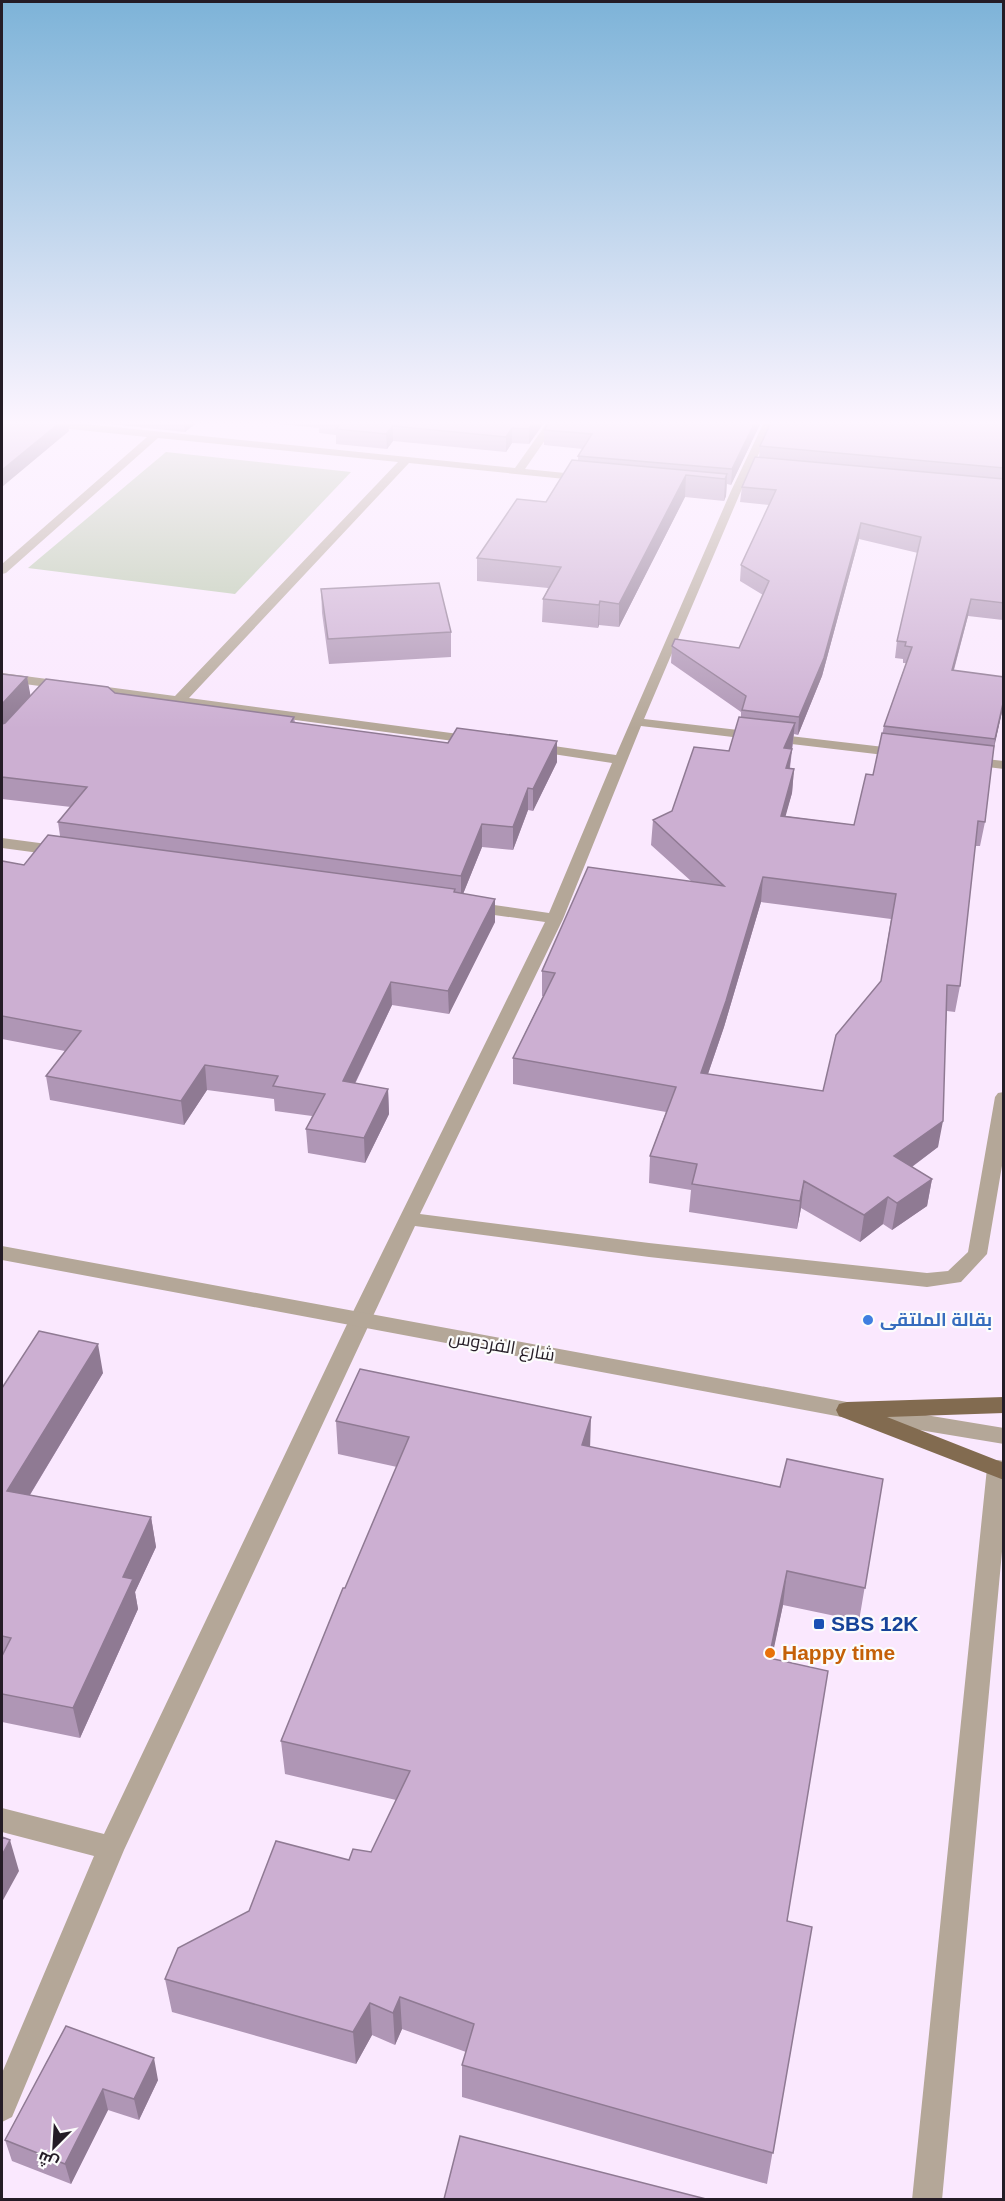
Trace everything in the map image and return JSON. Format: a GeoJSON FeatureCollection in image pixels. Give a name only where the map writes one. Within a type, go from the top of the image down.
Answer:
{"type":"FeatureCollection","features":[{"type":"Feature","properties":{"kind":"main road"},"geometry":{"type":"LineString","coordinates":[[847,1410],[1004,1405]]}},
{"type":"Feature","properties":{"kind":"main road"},"geometry":{"type":"LineString","coordinates":[[847,1410],[1001,1470]]}},
{"type":"Feature","properties":{"kind":"street"},"geometry":{"type":"LineString","coordinates":[[2,570],[56,523]]}},
{"type":"Feature","properties":{"kind":"street"},"geometry":{"type":"LineString","coordinates":[[180,699],[346,523]]}},
{"type":"Feature","properties":{"kind":"street"},"geometry":{"type":"LineString","coordinates":[[2,2107],[111,1848],[359,1320],[555,919],[638,722],[717,523]]}},
{"type":"Feature","properties":{"kind":"street"},"geometry":{"type":"LineString","coordinates":[[2,677],[494,742]]}},
{"type":"Feature","properties":{"kind":"street"},"geometry":{"type":"LineString","coordinates":[[39,700],[54,684]]}},
{"type":"Feature","properties":{"kind":"street"},"geometry":{"type":"LineString","coordinates":[[638,722],[921,755]]}},
{"type":"Feature","properties":{"kind":"street"},"geometry":{"type":"LineString","coordinates":[[518,745],[622,760]]}},
{"type":"Feature","properties":{"kind":"street"},"geometry":{"type":"LineString","coordinates":[[956,760],[1004,765]]}},
{"type":"Feature","properties":{"kind":"street"},"geometry":{"type":"LineString","coordinates":[[2,843],[72,852]]}},
{"type":"Feature","properties":{"kind":"street"},"geometry":{"type":"LineString","coordinates":[[461,906],[555,919]]}},
{"type":"Feature","properties":{"kind":"street"},"geometry":{"type":"LineString","coordinates":[[408,1219],[649,1250],[927,1280],[954,1277],[977,1254],[1004,1097]]}},
{"type":"Feature","properties":{"kind":"street","name":"شارع الفردوس"},"geometry":{"type":"LineString","coordinates":[[2,1253],[847,1410],[1004,1436]]}},
{"type":"Feature","properties":{"kind":"street"},"geometry":{"type":"LineString","coordinates":[[927,2199],[1001,1470]]}},
{"type":"Feature","properties":{"kind":"street"},"geometry":{"type":"LineString","coordinates":[[2,1820],[111,1848]]}},
{"type":"Feature","properties":{"kind":"green space"},"geometry":{"type":"Polygon","coordinates":[[[82,523],[303,523],[235,594],[28,568],[82,523]]]}},
{"type":"Feature","properties":{"kind":"building"},"geometry":{"type":"Polygon","coordinates":[[[501,523],[661,523],[619,604],[600,601],[599,605],[543,599],[561,567],[477,558],[501,523]]]}},
{"type":"Feature","properties":{"kind":"building"},"geometry":{"type":"Polygon","coordinates":[[[761,523],[1004,523],[1004,603],[971,599],[952,670],[1004,677],[1004,699],[995,739],[884,726],[912,647],[905,646],[906,642],[897,641],[921,537],[861,523],[824,658],[799,717],[742,710],[746,696],[672,646],[675,639],[739,648],[769,581],[741,565],[761,523]]]}},
{"type":"Feature","properties":{"kind":"building"},"geometry":{"type":"Polygon","coordinates":[[[439,583],[451,632],[328,639],[321,589],[439,583]]]}},
{"type":"Feature","properties":{"kind":"building"},"geometry":{"type":"Polygon","coordinates":[[[2,674],[27,677],[2,704],[2,674]]]}},
{"type":"Feature","properties":{"kind":"building"},"geometry":{"type":"Polygon","coordinates":[[[46,679],[108,687],[115,693],[294,717],[291,722],[448,743],[457,728],[557,741],[533,789],[528,788],[513,827],[482,824],[461,876],[58,822],[87,787],[2,777],[2,724],[46,679]]]}},
{"type":"Feature","properties":{"kind":"building"},"geometry":{"type":"Polygon","coordinates":[[[739,717],[795,723],[784,748],[792,749],[786,768],[794,769],[781,816],[854,825],[866,774],[873,775],[882,733],[994,746],[985,822],[978,821],[960,986],[947,985],[943,1121],[894,1156],[932,1179],[897,1203],[888,1197],[864,1215],[804,1181],[800,1201],[692,1184],[697,1164],[650,1156],[676,1087],[513,1058],[555,973],[542,971],[588,867],[724,886],[653,820],[672,811],[694,747],[729,751],[739,717]],[[763,877],[726,1001],[701,1073],[823,1091],[836,1035],[881,981],[896,894],[763,877]]]}},
{"type":"Feature","properties":{"kind":"building"},"geometry":{"type":"Polygon","coordinates":[[[48,835],[455,889],[454,892],[495,899],[448,991],[391,982],[343,1081],[388,1089],[364,1138],[306,1129],[325,1094],[273,1086],[278,1076],[205,1065],[181,1101],[46,1076],[81,1031],[2,1016],[2,861],[24,865],[48,835]]]}},
{"type":"Feature","properties":{"kind":"building"},"geometry":{"type":"Polygon","coordinates":[[[39,1331],[98,1344],[7,1491],[151,1517],[123,1577],[133,1579],[73,1708],[2,1694],[2,1656],[11,1638],[2,1636],[2,1388],[39,1331]]]}},
{"type":"Feature","properties":{"kind":"building"},"geometry":{"type":"Polygon","coordinates":[[[360,1369],[591,1417],[582,1445],[780,1487],[787,1459],[883,1479],[865,1588],[787,1571],[769,1658],[828,1671],[787,1921],[812,1927],[773,2153],[462,2065],[474,2024],[400,1997],[393,2013],[370,2003],[353,2032],[165,1979],[178,1948],[249,1911],[276,1841],[349,1860],[353,1849],[371,1852],[410,1771],[281,1741],[343,1588],[345,1588],[409,1437],[336,1421],[360,1369]]]}},
{"type":"Feature","properties":{"kind":"building"},"geometry":{"type":"Polygon","coordinates":[[[2,1837],[10,1840],[2,1855],[2,1837]]]}},
{"type":"Feature","properties":{"kind":"building"},"geometry":{"type":"Polygon","coordinates":[[[66,2026],[154,2058],[134,2099],[103,2089],[65,2164],[5,2140],[66,2026]]]}},
{"type":"Feature","properties":{"kind":"building"},"geometry":{"type":"Polygon","coordinates":[[[460,2136],[706,2199],[444,2199],[460,2136]]]}},
{"type":"Feature","properties":{"kind":"place","name":"بقالة الملتقى"},"geometry":{"type":"Point","coordinates":[868,1320]}},
{"type":"Feature","properties":{"kind":"place","name":"SBS 12K"},"geometry":{"type":"Point","coordinates":[819,1624]}},
{"type":"Feature","properties":{"kind":"place","name":"Happy time"},"geometry":{"type":"Point","coordinates":[770,1653]}}]}
